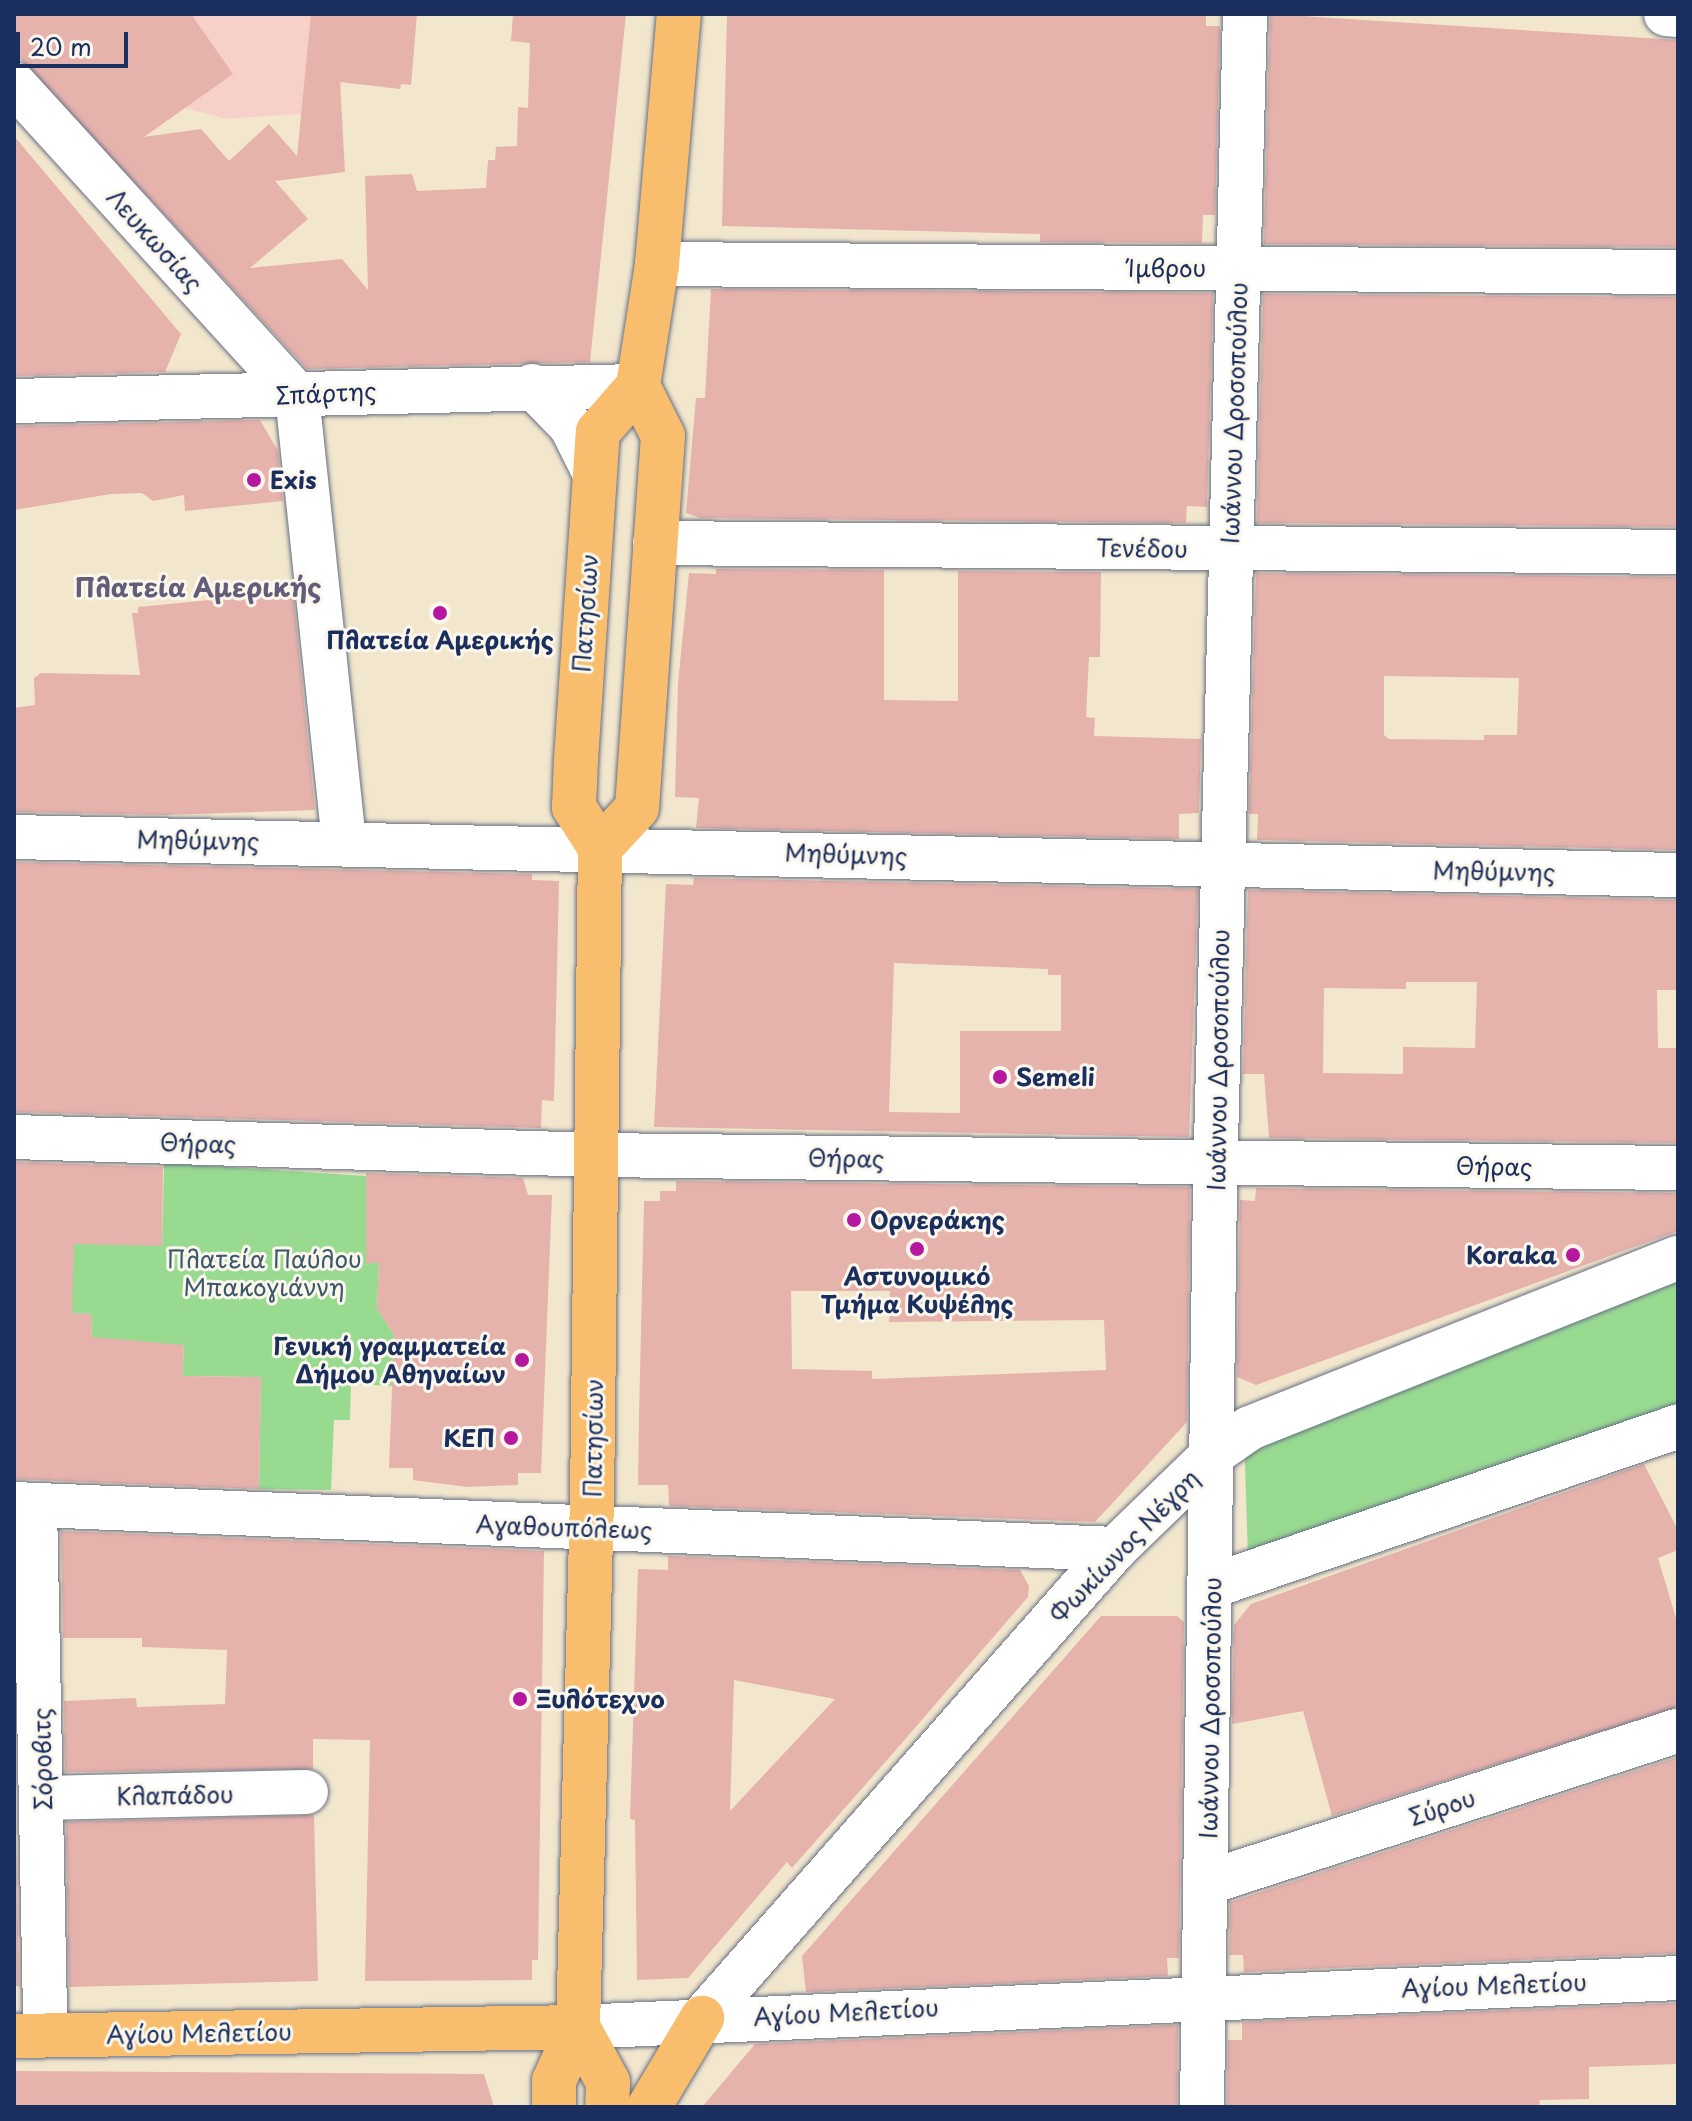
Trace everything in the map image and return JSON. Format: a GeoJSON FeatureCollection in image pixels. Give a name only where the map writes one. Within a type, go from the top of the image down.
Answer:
{"type":"FeatureCollection","features":[{"type":"Feature","properties":{"kind":"main road"},"geometry":{"type":"LineString","coordinates":[[600,848],[637,808],[663,436],[638,386],[657,264],[679,14]]}},
{"type":"Feature","properties":{"kind":"main road","name":"Πατησίων"},"geometry":{"type":"LineString","coordinates":[[554,2107],[554,2081],[578,2027],[597,1155],[600,848],[574,807],[598,432],[638,386]]}},
{"type":"Feature","properties":{"kind":"main road"},"geometry":{"type":"LineString","coordinates":[[649,2107],[702,2018]]}},
{"type":"Feature","properties":{"kind":"main road","name":"Αγίου Μελετίου"},"geometry":{"type":"LineString","coordinates":[[30,2025],[578,2027]]}},
{"type":"Feature","properties":{"kind":"main road"},"geometry":{"type":"LineString","coordinates":[[578,2027],[608,2082],[607,2107]]}},
{"type":"Feature","properties":{"kind":"street","name":"Ιωάννου Δροσοπούλου"},"geometry":{"type":"LineString","coordinates":[[1202,2107],[1214,1453],[1215,1163],[1245,14]]}},
{"type":"Feature","properties":{"kind":"street"},"geometry":{"type":"LineString","coordinates":[[1666,14],[1678,15]]}},
{"type":"Feature","properties":{"kind":"street","name":"Λευκωσίας"},"geometry":{"type":"LineString","coordinates":[[14,84],[297,395]]}},
{"type":"Feature","properties":{"kind":"street","name":"Ίμβρου"},"geometry":{"type":"LineString","coordinates":[[657,264],[1678,272]]}},
{"type":"Feature","properties":{"kind":"street"},"geometry":{"type":"LineString","coordinates":[[532,386],[571,426],[594,472]]}},
{"type":"Feature","properties":{"kind":"street","name":"Σπάρτης"},"geometry":{"type":"LineString","coordinates":[[14,401],[532,386],[638,386]]}},
{"type":"Feature","properties":{"kind":"street"},"geometry":{"type":"LineString","coordinates":[[297,395],[344,843]]}},
{"type":"Feature","properties":{"kind":"street","name":"Τενέδου"},"geometry":{"type":"LineString","coordinates":[[655,543],[1678,552]]}},
{"type":"Feature","properties":{"kind":"street","name":"Μηθύμνης"},"geometry":{"type":"LineString","coordinates":[[14,837],[1678,875]]}},
{"type":"Feature","properties":{"kind":"street","name":"Θήρας"},"geometry":{"type":"LineString","coordinates":[[14,1137],[597,1155],[1678,1168]]}},
{"type":"Feature","properties":{"kind":"street","name":"Φωκίωνος Νέγρη"},"geometry":{"type":"LineString","coordinates":[[702,2018],[1115,1549],[1214,1453],[1250,1428],[1678,1258]]}},
{"type":"Feature","properties":{"kind":"street"},"geometry":{"type":"LineString","coordinates":[[1212,1586],[1678,1426]]}},
{"type":"Feature","properties":{"kind":"street","name":"Αγαθουπόλεως"},"geometry":{"type":"LineString","coordinates":[[24,1505],[1115,1549]]}},
{"type":"Feature","properties":{"kind":"street","name":"Σόροβιτς"},"geometry":{"type":"LineString","coordinates":[[24,1505],[43,1798],[30,2025]]}},
{"type":"Feature","properties":{"kind":"street","name":"Σύρου"},"geometry":{"type":"LineString","coordinates":[[1206,1883],[1678,1731]]}},
{"type":"Feature","properties":{"kind":"street","name":"Κλαπάδου"},"geometry":{"type":"LineString","coordinates":[[43,1798],[306,1792]]}},
{"type":"Feature","properties":{"kind":"street","name":"Αγίου Μελετίου"},"geometry":{"type":"LineString","coordinates":[[578,2027],[702,2018],[1678,1978]]}},
{"type":"Feature","properties":{"kind":"shaded area"},"geometry":{"type":"Polygon","coordinates":[[[147,14],[350,14],[338,111],[226,119],[182,107],[147,14]]]}},
{"type":"Feature","properties":{"kind":"green space","name":"Πλατεία Παύλου Μπακογιάννη"},"geometry":{"type":"Polygon","coordinates":[[[164,1163],[366,1176],[366,1262],[379,1263],[377,1308],[394,1335],[393,1386],[351,1384],[350,1420],[334,1420],[331,1490],[259,1489],[261,1377],[182,1376],[184,1346],[92,1341],[91,1314],[72,1313],[66,1286],[68,1241],[162,1246],[164,1163]]]}},
{"type":"Feature","properties":{"kind":"green space"},"geometry":{"type":"Polygon","coordinates":[[[1678,1266],[1678,1407],[1248,1560],[1244,1432],[1678,1266]]]}},
{"type":"Feature","properties":{"kind":"building"},"geometry":{"type":"Polygon","coordinates":[[[14,14],[191,14],[233,74],[144,137],[201,129],[229,161],[269,124],[297,156],[311,14],[417,14],[411,85],[401,84],[400,89],[340,82],[345,172],[275,181],[308,219],[250,268],[342,259],[368,290],[365,176],[412,174],[417,191],[486,188],[488,160],[495,160],[496,147],[517,146],[518,107],[528,108],[530,43],[511,41],[513,14],[626,14],[590,362],[307,369],[14,52],[14,14]]]}},
{"type":"Feature","properties":{"kind":"building"},"geometry":{"type":"Polygon","coordinates":[[[727,14],[1206,14],[1206,26],[1220,26],[1215,215],[1203,215],[1202,243],[1040,242],[1040,234],[722,226],[727,14]]]}},
{"type":"Feature","properties":{"kind":"building"},"geometry":{"type":"Polygon","coordinates":[[[1270,14],[1678,40],[1678,247],[1264,244],[1270,14]]]}},
{"type":"Feature","properties":{"kind":"building"},"geometry":{"type":"Polygon","coordinates":[[[14,136],[181,334],[165,372],[14,376],[14,136]]]}},
{"type":"Feature","properties":{"kind":"building"},"geometry":{"type":"Polygon","coordinates":[[[711,289],[1213,293],[1207,507],[1187,506],[1186,523],[700,518],[686,513],[696,398],[705,398],[711,289]]]}},
{"type":"Feature","properties":{"kind":"building"},"geometry":{"type":"Polygon","coordinates":[[[1263,294],[1678,297],[1678,527],[1257,523],[1263,294]]]}},
{"type":"Feature","properties":{"kind":"building"},"geometry":{"type":"Polygon","coordinates":[[[260,420],[278,451],[283,501],[185,511],[184,495],[153,501],[142,493],[111,494],[14,510],[14,426],[260,420]]]}},
{"type":"Feature","properties":{"kind":"building"},"geometry":{"type":"Polygon","coordinates":[[[716,569],[884,570],[884,700],[958,701],[958,571],[1101,572],[1100,657],[1089,657],[1086,717],[1095,718],[1094,736],[1201,739],[1199,813],[1179,814],[1179,839],[696,828],[699,798],[675,797],[678,683],[689,573],[716,574],[716,569]]]}},
{"type":"Feature","properties":{"kind":"building"},"geometry":{"type":"Polygon","coordinates":[[[1256,573],[1678,577],[1678,850],[1257,840],[1258,814],[1249,814],[1256,573]],[[1384,676],[1384,735],[1389,739],[1484,740],[1484,735],[1517,735],[1519,678],[1384,676]]]}},
{"type":"Feature","properties":{"kind":"building"},"geometry":{"type":"Polygon","coordinates":[[[293,592],[315,810],[166,815],[14,812],[14,708],[35,705],[34,678],[41,673],[140,675],[132,613],[138,613],[138,607],[293,592]]]}},
{"type":"Feature","properties":{"kind":"building"},"geometry":{"type":"Polygon","coordinates":[[[14,862],[532,874],[532,880],[559,881],[554,1101],[542,1100],[541,1128],[14,1112],[14,862]]]}},
{"type":"Feature","properties":{"kind":"building"},"geometry":{"type":"Polygon","coordinates":[[[694,878],[1198,889],[1189,1137],[654,1127],[666,884],[693,885],[694,878]],[[894,963],[889,1112],[960,1113],[960,1031],[1061,1031],[1061,975],[1048,975],[1048,969],[894,963]]]}},
{"type":"Feature","properties":{"kind":"building"},"geometry":{"type":"Polygon","coordinates":[[[1248,890],[1678,900],[1678,990],[1657,990],[1658,1048],[1678,1048],[1678,1143],[1269,1138],[1264,1074],[1243,1074],[1248,890]],[[1406,982],[1406,989],[1324,988],[1323,1073],[1403,1074],[1403,1047],[1475,1048],[1477,982],[1406,982]]]}},
{"type":"Feature","properties":{"kind":"building"},"geometry":{"type":"Polygon","coordinates":[[[14,1162],[163,1167],[162,1246],[74,1244],[72,1313],[91,1314],[92,1337],[184,1345],[182,1376],[261,1377],[259,1489],[14,1479],[14,1162]]]}},
{"type":"Feature","properties":{"kind":"building"},"geometry":{"type":"Polygon","coordinates":[[[366,1173],[523,1178],[528,1195],[552,1195],[541,1473],[518,1473],[518,1485],[467,1487],[413,1480],[413,1468],[389,1468],[394,1335],[377,1308],[379,1263],[366,1263],[366,1173]]]}},
{"type":"Feature","properties":{"kind":"building"},"geometry":{"type":"Polygon","coordinates":[[[676,1181],[1190,1187],[1187,1422],[1095,1522],[669,1506],[668,1485],[638,1485],[639,1416],[644,1201],[660,1201],[660,1191],[676,1191],[676,1181]],[[791,1291],[792,1369],[872,1371],[872,1379],[1106,1370],[1104,1320],[889,1322],[890,1291],[791,1291]]]}},
{"type":"Feature","properties":{"kind":"building"},"geometry":{"type":"Polygon","coordinates":[[[1256,1188],[1678,1193],[1678,1231],[1256,1385],[1237,1377],[1240,1200],[1255,1201],[1256,1188]]]}},
{"type":"Feature","properties":{"kind":"building"},"geometry":{"type":"Polygon","coordinates":[[[1644,1464],[1678,1530],[1678,1550],[1658,1558],[1678,1625],[1678,1707],[1332,1816],[1303,1711],[1232,1724],[1234,1625],[1251,1604],[1644,1464]]]}},
{"type":"Feature","properties":{"kind":"building"},"geometry":{"type":"Polygon","coordinates":[[[61,1531],[544,1551],[538,1960],[532,1960],[532,1980],[365,1981],[370,1740],[313,1739],[313,1769],[65,1772],[64,1701],[136,1698],[137,1707],[225,1704],[227,1650],[142,1647],[142,1638],[63,1638],[61,1531]]]}},
{"type":"Feature","properties":{"kind":"building"},"geometry":{"type":"Polygon","coordinates":[[[668,1556],[1020,1570],[1029,1586],[1028,1597],[895,1751],[792,1868],[787,1862],[688,1978],[637,1980],[635,1820],[630,1819],[638,1569],[668,1570],[668,1556]],[[734,1680],[730,1811],[835,1699],[734,1680]]]}},
{"type":"Feature","properties":{"kind":"building"},"geometry":{"type":"Polygon","coordinates":[[[1101,1616],[1177,1616],[1184,1622],[1179,1958],[1167,1958],[1168,1976],[806,1992],[802,1956],[1101,1616]]]}},
{"type":"Feature","properties":{"kind":"building"},"geometry":{"type":"Polygon","coordinates":[[[14,1709],[19,1986],[14,1986],[14,1709]]]}},
{"type":"Feature","properties":{"kind":"building"},"geometry":{"type":"Polygon","coordinates":[[[1678,1757],[1678,1953],[1244,1972],[1243,1955],[1229,1955],[1230,1902],[1678,1757]]]}},
{"type":"Feature","properties":{"kind":"building"},"geometry":{"type":"Polygon","coordinates":[[[314,1815],[318,1981],[69,1987],[66,1822],[314,1815]]]}},
{"type":"Feature","properties":{"kind":"building"},"geometry":{"type":"Polygon","coordinates":[[[1678,2003],[1678,2064],[1589,2067],[1589,2099],[1540,2100],[1539,2107],[1227,2107],[1228,2040],[1242,2040],[1242,2022],[1678,2003]]]}},
{"type":"Feature","properties":{"kind":"building"},"geometry":{"type":"Polygon","coordinates":[[[1178,2025],[1177,2107],[702,2107],[755,2044],[1178,2025]]]}},
{"type":"Feature","properties":{"kind":"building"},"geometry":{"type":"Polygon","coordinates":[[[14,2071],[484,2074],[494,2107],[14,2107],[14,2071]]]}},
{"type":"Feature","properties":{"kind":"place","name":"Exis"},"geometry":{"type":"Point","coordinates":[254,480]}},
{"type":"Feature","properties":{"kind":"place","name":"Πλατεία Αμερικής"},"geometry":{"type":"Point","coordinates":[440,613]}},
{"type":"Feature","properties":{"kind":"place","name":"Semeli"},"geometry":{"type":"Point","coordinates":[1000,1077]}},
{"type":"Feature","properties":{"kind":"place","name":"Ορνεράκης"},"geometry":{"type":"Point","coordinates":[854,1220]}},
{"type":"Feature","properties":{"kind":"place","name":"Αστυνομικό Τμήμα Κυψέλης"},"geometry":{"type":"Point","coordinates":[917,1249]}},
{"type":"Feature","properties":{"kind":"place","name":"Koraka"},"geometry":{"type":"Point","coordinates":[1573,1255]}},
{"type":"Feature","properties":{"kind":"place","name":"Γενική γραμματεία Δήμου Αθηναίων"},"geometry":{"type":"Point","coordinates":[522,1360]}},
{"type":"Feature","properties":{"kind":"place","name":"ΚΕΠ"},"geometry":{"type":"Point","coordinates":[511,1438]}},
{"type":"Feature","properties":{"kind":"place","name":"Ξυλότεχνο"},"geometry":{"type":"Point","coordinates":[520,1699]}},
{"type":"Feature","properties":{"kind":"district","name":"Πλατεία Αμερικής"},"geometry":{"type":"Point","coordinates":[198,587]}}]}
